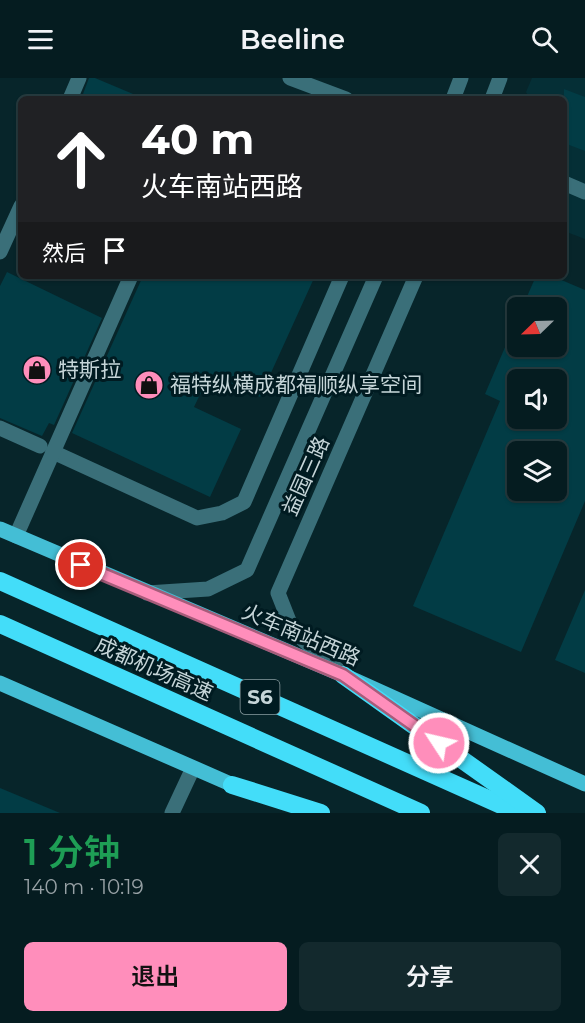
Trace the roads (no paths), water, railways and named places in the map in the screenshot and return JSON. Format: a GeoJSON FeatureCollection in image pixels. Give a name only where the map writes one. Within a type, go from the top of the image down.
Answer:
{"type":"FeatureCollection","features":[{"type":"Feature","properties":{"kind":"highway","name":"成都机场高速"},"geometry":{"type":"LineString","coordinates":[[0,581],[519,813]]}},
{"type":"Feature","properties":{"kind":"highway","name":"成都机场高速"},"geometry":{"type":"LineString","coordinates":[[0,624],[420,813]]}},
{"type":"Feature","properties":{"kind":"highway"},"geometry":{"type":"LineString","coordinates":[[343,675],[537,813]]}},
{"type":"Feature","properties":{"kind":"highway"},"geometry":{"type":"LineString","coordinates":[[232,784],[321,813]]}},
{"type":"Feature","properties":{"kind":"main road","name":"火车南站西路"},"geometry":{"type":"LineString","coordinates":[[0,529],[147,594],[343,675],[585,784]]}},
{"type":"Feature","properties":{"kind":"main road"},"geometry":{"type":"LineString","coordinates":[[0,684],[295,813]]}},
{"type":"Feature","properties":{"kind":"street"},"geometry":{"type":"LineString","coordinates":[[71,96],[79,78]]}},
{"type":"Feature","properties":{"kind":"street"},"geometry":{"type":"LineString","coordinates":[[290,78],[338,96]]}},
{"type":"Feature","properties":{"kind":"street"},"geometry":{"type":"LineString","coordinates":[[454,96],[461,78]]}},
{"type":"Feature","properties":{"kind":"street"},"geometry":{"type":"LineString","coordinates":[[493,96],[500,78]]}},
{"type":"Feature","properties":{"kind":"street"},"geometry":{"type":"LineString","coordinates":[[567,184],[585,192]]}},
{"type":"Feature","properties":{"kind":"street"},"geometry":{"type":"LineString","coordinates":[[0,252],[18,213]]}},
{"type":"Feature","properties":{"kind":"street"},"geometry":{"type":"LineString","coordinates":[[16,536],[47,449],[129,279]]}},
{"type":"Feature","properties":{"kind":"street"},"geometry":{"type":"LineString","coordinates":[[0,428],[197,518],[222,513],[244,502],[341,279]]}},
{"type":"Feature","properties":{"kind":"street","name":"益园三路"},"geometry":{"type":"LineString","coordinates":[[147,594],[208,589],[247,570],[375,279]]}},
{"type":"Feature","properties":{"kind":"street","name":"益园三路"},"geometry":{"type":"LineString","coordinates":[[343,675],[293,631],[278,593],[415,279]]}},
{"type":"Feature","properties":{"kind":"street"},"geometry":{"type":"LineString","coordinates":[[172,813],[193,768]]}},
{"type":"Feature","properties":{"kind":"place","name":"特斯拉"},"geometry":{"type":"Point","coordinates":[37,370]}},
{"type":"Feature","properties":{"kind":"place","name":"福特纵横成都福顺纵享空间"},"geometry":{"type":"Point","coordinates":[149,385]}}]}
